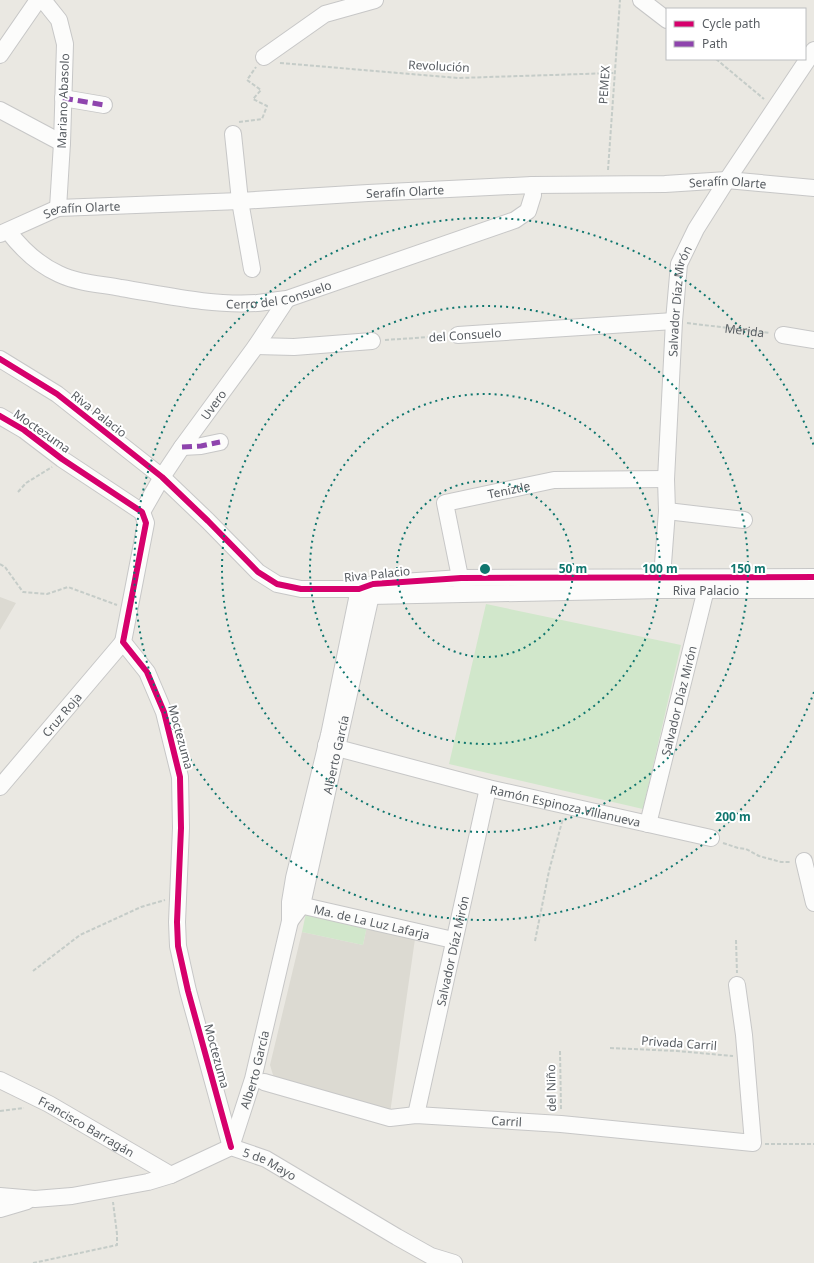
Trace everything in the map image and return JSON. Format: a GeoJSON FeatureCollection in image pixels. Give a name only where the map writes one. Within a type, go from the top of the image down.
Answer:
{"type":"FeatureCollection","features":[{"type":"Feature","properties":{"kind":"street"},"geometry":{"type":"LineString","coordinates":[[0,55],[38,0]]}},
{"type":"Feature","properties":{"kind":"street","name":"Mariano Abasolo"},"geometry":{"type":"LineString","coordinates":[[43,0],[59,20],[64,44],[62,143],[58,208]]}},
{"type":"Feature","properties":{"kind":"street"},"geometry":{"type":"LineString","coordinates":[[264,57],[325,14],[375,0]]}},
{"type":"Feature","properties":{"kind":"street"},"geometry":{"type":"LineString","coordinates":[[641,0],[666,19]]}},
{"type":"Feature","properties":{"kind":"street","name":"Salvador Díaz Mirón"},"geometry":{"type":"LineString","coordinates":[[661,584],[667,511],[666,479],[674,321],[679,264],[696,229],[814,50]]}},
{"type":"Feature","properties":{"kind":"street"},"geometry":{"type":"LineString","coordinates":[[63,98],[104,105]]}},
{"type":"Feature","properties":{"kind":"street"},"geometry":{"type":"LineString","coordinates":[[0,110],[62,143]]}},
{"type":"Feature","properties":{"kind":"street"},"geometry":{"type":"LineString","coordinates":[[233,134],[240,201],[252,268]]}},
{"type":"Feature","properties":{"kind":"street","name":"Serafín Olarte"},"geometry":{"type":"LineString","coordinates":[[4,232],[58,208],[240,201],[532,185],[665,184],[728,180],[814,188]]}},
{"type":"Feature","properties":{"kind":"street","name":"Cerro del Consuelo"},"geometry":{"type":"LineString","coordinates":[[4,232],[39,262],[59,274],[79,281],[222,303],[257,303],[287,299],[515,220],[528,211],[533,196],[532,185]]}},
{"type":"Feature","properties":{"kind":"street","name":"Uvero"},"geometry":{"type":"LineString","coordinates":[[142,512],[162,477],[182,447],[256,346],[287,299]]}},
{"type":"Feature","properties":{"kind":"street","name":"del Consuelo"},"geometry":{"type":"LineString","coordinates":[[458,335],[674,321]]}},
{"type":"Feature","properties":{"kind":"street"},"geometry":{"type":"LineString","coordinates":[[783,335],[814,340]]}},
{"type":"Feature","properties":{"kind":"street"},"geometry":{"type":"LineString","coordinates":[[256,346],[294,346],[372,341]]}},
{"type":"Feature","properties":{"kind":"street","name":"Riva Palacio"},"geometry":{"type":"LineString","coordinates":[[0,359],[57,394],[162,477],[258,572],[277,584],[301,589],[463,594],[661,584]]}},
{"type":"Feature","properties":{"kind":"street","name":"Moctezuma"},"geometry":{"type":"LineString","coordinates":[[0,416],[24,430],[62,459],[142,512]]}},
{"type":"Feature","properties":{"kind":"street"},"geometry":{"type":"LineString","coordinates":[[182,447],[201,446],[220,442]]}},
{"type":"Feature","properties":{"kind":"street","name":"Teniztle"},"geometry":{"type":"LineString","coordinates":[[463,594],[445,502],[554,480],[666,479]]}},
{"type":"Feature","properties":{"kind":"street"},"geometry":{"type":"LineString","coordinates":[[667,511],[744,520]]}},
{"type":"Feature","properties":{"kind":"street"},"geometry":{"type":"LineString","coordinates":[[123,642],[146,523],[142,512]]}},
{"type":"Feature","properties":{"kind":"street","name":"Riva Palacio"},"geometry":{"type":"LineString","coordinates":[[708,584],[814,577]]}},
{"type":"Feature","properties":{"kind":"street","name":"Riva Palacio"},"geometry":{"type":"LineString","coordinates":[[368,590],[460,578],[708,584],[814,590]]}},
{"type":"Feature","properties":{"kind":"street","name":"Salvador Díaz Mirón"},"geometry":{"type":"LineString","coordinates":[[648,824],[708,584]]}},
{"type":"Feature","properties":{"kind":"street","name":"Alberto García"},"geometry":{"type":"LineString","coordinates":[[231,1147],[253,1079],[290,921],[296,904],[368,590]]}},
{"type":"Feature","properties":{"kind":"street","name":"Moctezuma"},"geometry":{"type":"LineString","coordinates":[[123,642],[147,672],[164,712],[180,777],[177,922],[178,946],[188,991],[231,1147]]}},
{"type":"Feature","properties":{"kind":"street","name":"Cruz Roja"},"geometry":{"type":"LineString","coordinates":[[0,787],[123,642]]}},
{"type":"Feature","properties":{"kind":"street","name":"Ramón Espinoza Villanueva"},"geometry":{"type":"LineString","coordinates":[[332,746],[488,788],[711,838]]}},
{"type":"Feature","properties":{"kind":"street","name":"Salvador Díaz Mirón"},"geometry":{"type":"LineString","coordinates":[[416,1114],[453,940],[488,788]]}},
{"type":"Feature","properties":{"kind":"street"},"geometry":{"type":"LineString","coordinates":[[804,861],[814,903]]}},
{"type":"Feature","properties":{"kind":"street","name":"Ma. de La Luz Lafarja"},"geometry":{"type":"LineString","coordinates":[[296,904],[453,940]]}},
{"type":"Feature","properties":{"kind":"street"},"geometry":{"type":"LineString","coordinates":[[737,985],[746,1058],[753,1143]]}},
{"type":"Feature","properties":{"kind":"street","name":"Francisco Barragán"},"geometry":{"type":"LineString","coordinates":[[0,1080],[49,1104],[171,1175]]}},
{"type":"Feature","properties":{"kind":"street","name":"Carril"},"geometry":{"type":"LineString","coordinates":[[264,1082],[390,1118],[416,1114],[561,1124],[753,1143]]}},
{"type":"Feature","properties":{"kind":"street","name":"5 de Mayo"},"geometry":{"type":"LineString","coordinates":[[0,1196],[35,1199],[72,1196],[148,1182],[171,1175],[231,1147],[266,1159],[431,1256],[454,1263]]}},
{"type":"Feature","properties":{"kind":"street"},"geometry":{"type":"LineString","coordinates":[[0,1209],[35,1199]]}},
{"type":"Feature","properties":{"kind":"path"},"geometry":{"type":"LineString","coordinates":[[233,134],[237,122],[262,119],[266,106],[253,99],[261,90],[247,80],[264,57]]}},
{"type":"Feature","properties":{"kind":"path"},"geometry":{"type":"LineString","coordinates":[[717,60],[776,108]]}},
{"type":"Feature","properties":{"kind":"path"},"geometry":{"type":"LineString","coordinates":[[18,492],[26,483],[50,469],[62,459]]}},
{"type":"Feature","properties":{"kind":"path"},"geometry":{"type":"LineString","coordinates":[[0,564],[5,567],[23,592],[47,594],[68,587],[130,609]]}},
{"type":"Feature","properties":{"kind":"path"},"geometry":{"type":"LineString","coordinates":[[535,941],[549,871],[566,806]]}},
{"type":"Feature","properties":{"kind":"path"},"geometry":{"type":"LineString","coordinates":[[711,838],[738,848],[746,849],[759,856],[781,862],[804,861]]}},
{"type":"Feature","properties":{"kind":"path"},"geometry":{"type":"LineString","coordinates":[[33,971],[80,935],[141,907],[178,896]]}},
{"type":"Feature","properties":{"kind":"path"},"geometry":{"type":"LineString","coordinates":[[736,940],[737,985]]}},
{"type":"Feature","properties":{"kind":"path"},"geometry":{"type":"LineString","coordinates":[[753,1143],[814,1144]]}},
{"type":"Feature","properties":{"kind":"path"},"geometry":{"type":"LineString","coordinates":[[33,1263],[117,1245],[112,1189]]}},
{"type":"Feature","properties":{"kind":"shaded area"},"geometry":{"type":"Polygon","coordinates":[[[0,597],[16,603],[0,630],[0,597]]]}},
{"type":"Feature","properties":{"kind":"shaded area"},"geometry":{"type":"Polygon","coordinates":[[[367,926],[415,939],[390,1113],[283,1084],[273,1075],[270,1065],[302,932],[363,945],[367,926]]]}},
{"type":"Feature","properties":{"kind":"green space"},"geometry":{"type":"Polygon","coordinates":[[[486,604],[681,645],[643,809],[449,764],[486,604]]]}},
{"type":"Feature","properties":{"kind":"green space"},"geometry":{"type":"Polygon","coordinates":[[[306,913],[367,926],[363,945],[302,932],[306,913]]]}},
{"type":"Feature","properties":{"kind":"marked path"},"geometry":{"type":"LineString","coordinates":[[63,98],[104,105]]}},
{"type":"Feature","properties":{"kind":"marked path"},"geometry":{"type":"LineString","coordinates":[[182,447],[201,446],[220,442]]}},
{"type":"Feature","properties":{"kind":"cycle path"},"geometry":{"type":"LineString","coordinates":[[0,359],[57,394],[162,477],[258,572],[277,584],[301,589],[359,589],[373,584],[461,578],[814,577]]}},
{"type":"Feature","properties":{"kind":"cycle path"},"geometry":{"type":"LineString","coordinates":[[0,416],[24,430],[62,459],[142,512],[146,523],[123,642],[147,672],[164,712],[180,777],[181,828],[177,922],[178,946],[188,991],[231,1147]]}}]}
